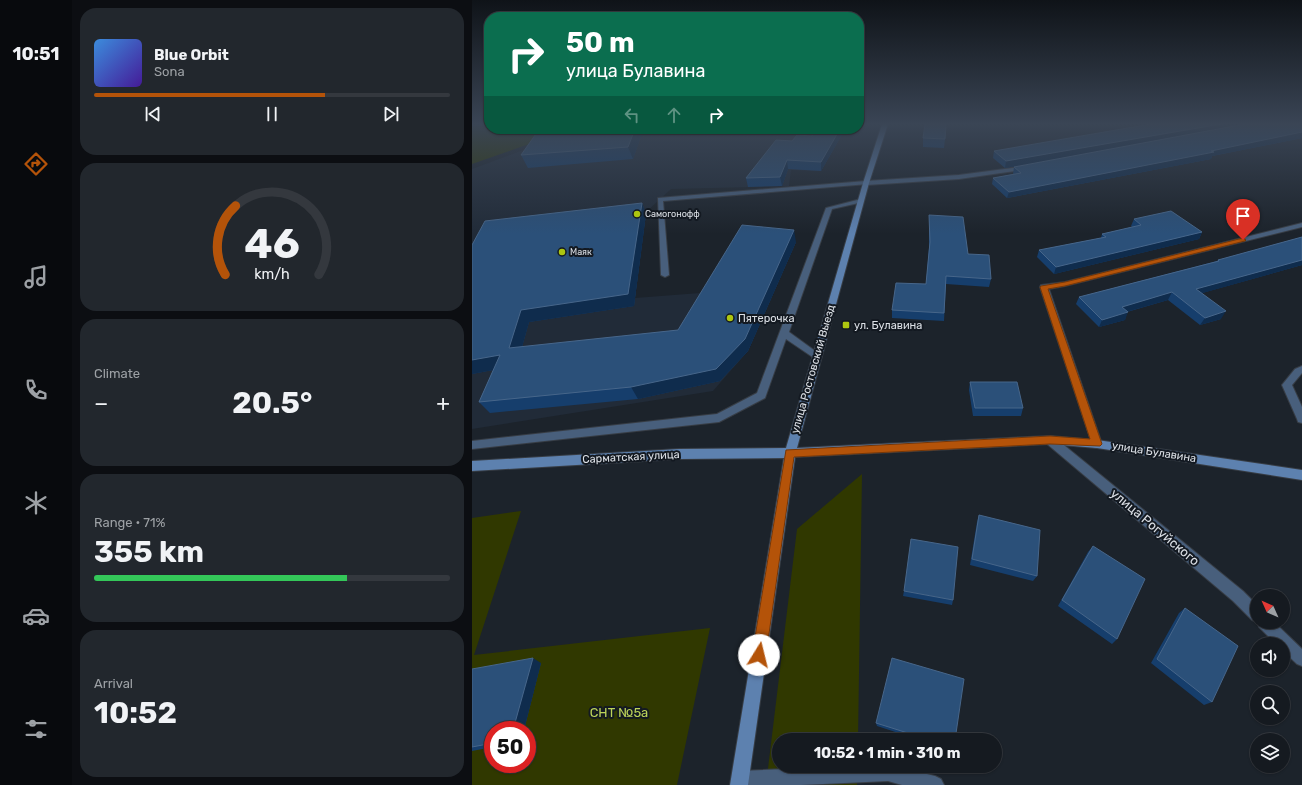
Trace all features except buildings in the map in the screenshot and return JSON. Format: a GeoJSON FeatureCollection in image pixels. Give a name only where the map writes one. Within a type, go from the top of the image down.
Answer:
{"type":"FeatureCollection","features":[{"type":"Feature","properties":{"kind":"main road","name":"улица Ростовский Выезд"},"geometry":{"type":"LineString","coordinates":[[740,782],[790,453],[873,161]]}},
{"type":"Feature","properties":{"kind":"main road","name":"улица Булавина"},"geometry":{"type":"LineString","coordinates":[[790,453],[1050,440],[1097,444],[1302,475]]}},
{"type":"Feature","properties":{"kind":"main road","name":"Сарматская улица"},"geometry":{"type":"LineString","coordinates":[[472,466],[680,454],[790,453]]}},
{"type":"Feature","properties":{"kind":"street"},"geometry":{"type":"LineString","coordinates":[[665,274],[660,199],[958,177],[1030,168]]}},
{"type":"Feature","properties":{"kind":"street"},"geometry":{"type":"LineString","coordinates":[[472,445],[719,418],[761,395],[829,208],[861,201]]}},
{"type":"Feature","properties":{"kind":"street"},"geometry":{"type":"LineString","coordinates":[[1097,444],[1044,287],[1065,284],[1302,225]]}},
{"type":"Feature","properties":{"kind":"street"},"geometry":{"type":"LineString","coordinates":[[784,333],[817,356]]}},
{"type":"Feature","properties":{"kind":"street"},"geometry":{"type":"LineString","coordinates":[[1302,369],[1298,371],[1287,385],[1302,419]]}},
{"type":"Feature","properties":{"kind":"street","name":"улица Рогуйского"},"geometry":{"type":"LineString","coordinates":[[1050,440],[1238,596],[1250,608]]}},
{"type":"Feature","properties":{"kind":"street"},"geometry":{"type":"LineString","coordinates":[[1271,629],[1302,659]]}},
{"type":"Feature","properties":{"kind":"street"},"geometry":{"type":"LineString","coordinates":[[740,782],[888,773],[935,785]]}},
{"type":"Feature","properties":{"kind":"shaded area"},"geometry":{"type":"Polygon","coordinates":[[[495,161],[827,161],[821,171],[791,170],[789,186],[671,189],[646,212],[635,298],[713,292],[796,242],[748,351],[713,391],[472,429],[472,169],[495,161]]]}},
{"type":"Feature","properties":{"kind":"green space"},"geometry":{"type":"Polygon","coordinates":[[[472,161],[482,161],[472,164],[472,161]]]}},
{"type":"Feature","properties":{"kind":"green space"},"geometry":{"type":"Polygon","coordinates":[[[862,474],[858,733],[772,733],[797,529],[862,474]]]}},
{"type":"Feature","properties":{"kind":"green space","name":"СНТ №5а"},"geometry":{"type":"Polygon","coordinates":[[[521,511],[474,655],[710,628],[677,785],[472,785],[472,518],[521,511]]]}},
{"type":"Feature","properties":{"kind":"green space"},"geometry":{"type":"Polygon","coordinates":[[[772,735],[772,773],[858,773],[857,785],[766,785],[772,735]]]}},
{"type":"Feature","properties":{"kind":"place","name":"Самогонофф"},"geometry":{"type":"Point","coordinates":[637,214]}},
{"type":"Feature","properties":{"kind":"place","name":"Маяк"},"geometry":{"type":"Point","coordinates":[562,252]}},
{"type":"Feature","properties":{"kind":"place","name":"Пятерочка"},"geometry":{"type":"Point","coordinates":[730,318]}},
{"type":"Feature","properties":{"kind":"place","name":"ул. Булавина"},"geometry":{"type":"Point","coordinates":[846,325]}},
{"type":"Feature","properties":{"kind":"route"},"geometry":{"type":"LineString","coordinates":[[759,655],[790,453],[1050,440],[1097,444],[1044,287],[1065,284],[1243,240]]}}]}
